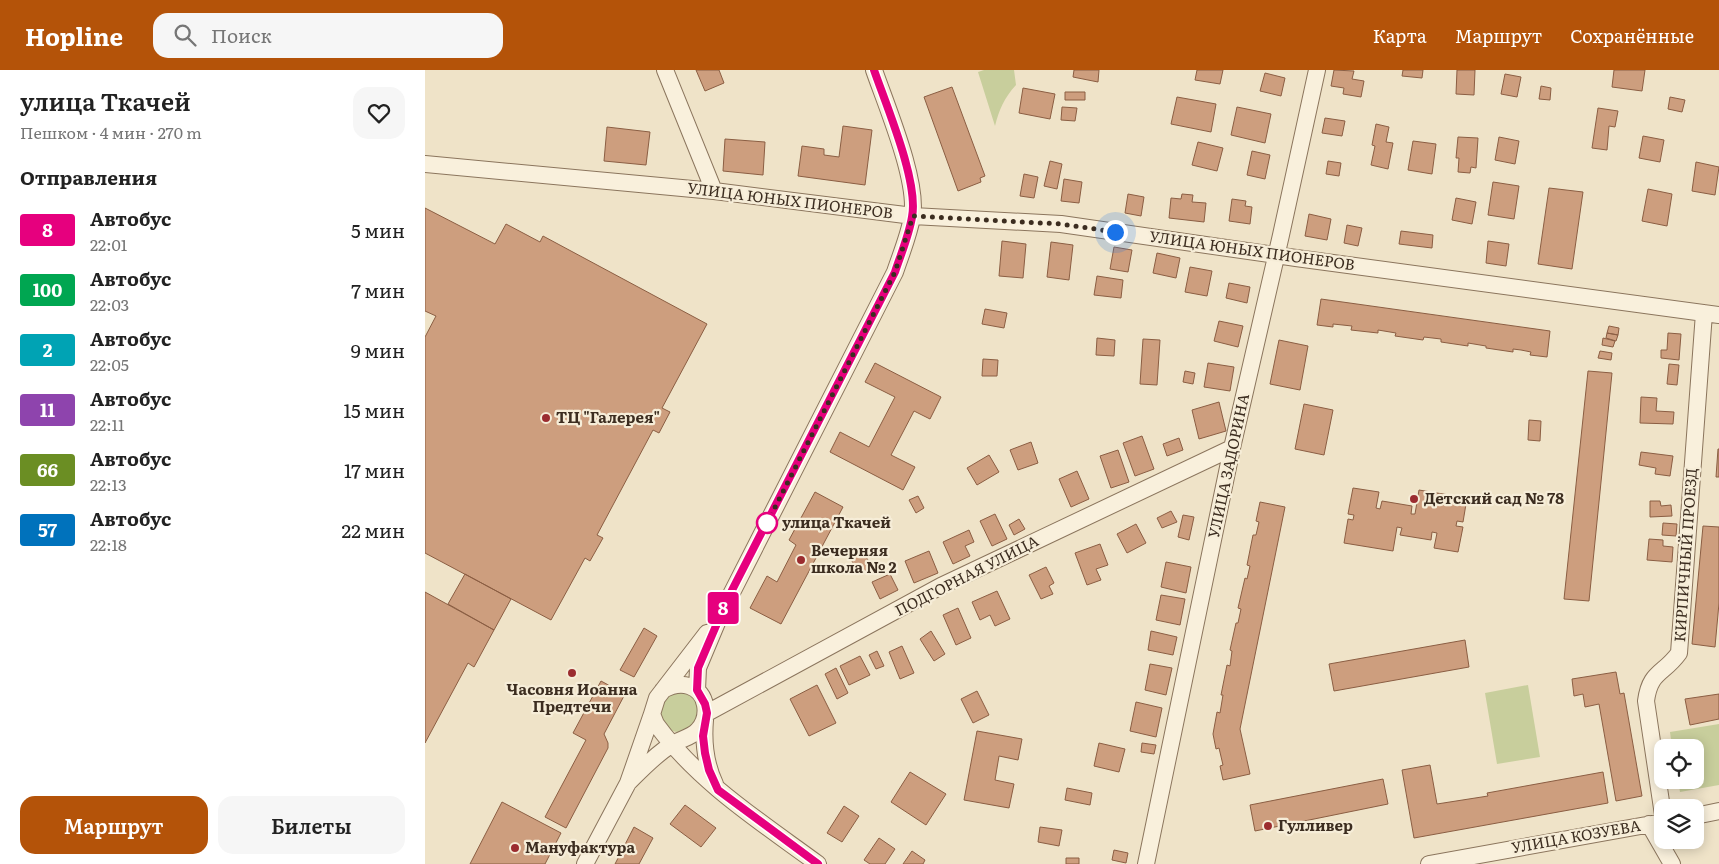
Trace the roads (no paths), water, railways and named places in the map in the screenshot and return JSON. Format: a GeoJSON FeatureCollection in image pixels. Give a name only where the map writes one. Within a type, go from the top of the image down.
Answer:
{"type":"FeatureCollection","features":[{"type":"Feature","properties":{"kind":"street"},"geometry":{"type":"LineString","coordinates":[[665,70],[715,191]]}},
{"type":"Feature","properties":{"kind":"street"},"geometry":{"type":"LineString","coordinates":[[718,790],[709,770],[705,753],[703,736],[706,717],[705,704],[697,690],[698,668],[719,618],[895,272],[913,216],[909,176],[874,70]]}},
{"type":"Feature","properties":{"kind":"street","name":"УЛИЦА ЗАДОРИНА"},"geometry":{"type":"LineString","coordinates":[[1146,864],[1231,448],[1277,255],[1317,70]]}},
{"type":"Feature","properties":{"kind":"street","name":"УЛИЦА ЮНЫХ ПИОНЕРОВ"},"geometry":{"type":"LineString","coordinates":[[425,164],[715,191],[913,216],[1061,224],[1712,314]]}},
{"type":"Feature","properties":{"kind":"street","name":"КИРПИЧНЫЙ ПРОЕЗД"},"geometry":{"type":"LineString","coordinates":[[1661,799],[1646,701],[1652,679],[1671,664],[1679,653],[1712,314]]}},
{"type":"Feature","properties":{"kind":"street","name":"ПОДГОРНАЯ УЛИЦА"},"geometry":{"type":"LineString","coordinates":[[706,717],[941,586],[1231,448]]}},
{"type":"Feature","properties":{"kind":"street"},"geometry":{"type":"LineString","coordinates":[[585,864],[628,783],[657,698],[719,618]]}},
{"type":"Feature","properties":{"kind":"street"},"geometry":{"type":"LineString","coordinates":[[663,690],[672,685],[681,685],[697,690]]}},
{"type":"Feature","properties":{"kind":"street"},"geometry":{"type":"LineString","coordinates":[[653,714],[656,724],[674,738],[718,790],[818,864]]}},
{"type":"Feature","properties":{"kind":"street"},"geometry":{"type":"LineString","coordinates":[[628,783],[674,738],[694,734],[706,717]]}},
{"type":"Feature","properties":{"kind":"street"},"geometry":{"type":"LineString","coordinates":[[1704,814],[1719,811]]}},
{"type":"Feature","properties":{"kind":"street","name":"УЛИЦА КОЗУЕВА"},"geometry":{"type":"LineString","coordinates":[[1429,864],[1654,823]]}},
{"type":"Feature","properties":{"kind":"street"},"geometry":{"type":"LineString","coordinates":[[1666,849],[1672,864]]}},
{"type":"Feature","properties":{"kind":"place","name":"ТЦ \"Галерея\""},"geometry":{"type":"Point","coordinates":[546,418]}},
{"type":"Feature","properties":{"kind":"place","name":"Детский сад № 78"},"geometry":{"type":"Point","coordinates":[1414,499]}},
{"type":"Feature","properties":{"kind":"place","name":"улица Ткачей"},"geometry":{"type":"Point","coordinates":[767,523]}},
{"type":"Feature","properties":{"kind":"place","name":"Вечерняя школа № 2"},"geometry":{"type":"Point","coordinates":[801,560]}},
{"type":"Feature","properties":{"kind":"place","name":"Часовня Иоанна Предтечи"},"geometry":{"type":"Point","coordinates":[572,673]}},
{"type":"Feature","properties":{"kind":"place","name":"Гулливер"},"geometry":{"type":"Point","coordinates":[1268,826]}},
{"type":"Feature","properties":{"kind":"place","name":"Мануфактура"},"geometry":{"type":"Point","coordinates":[515,848]}}]}
